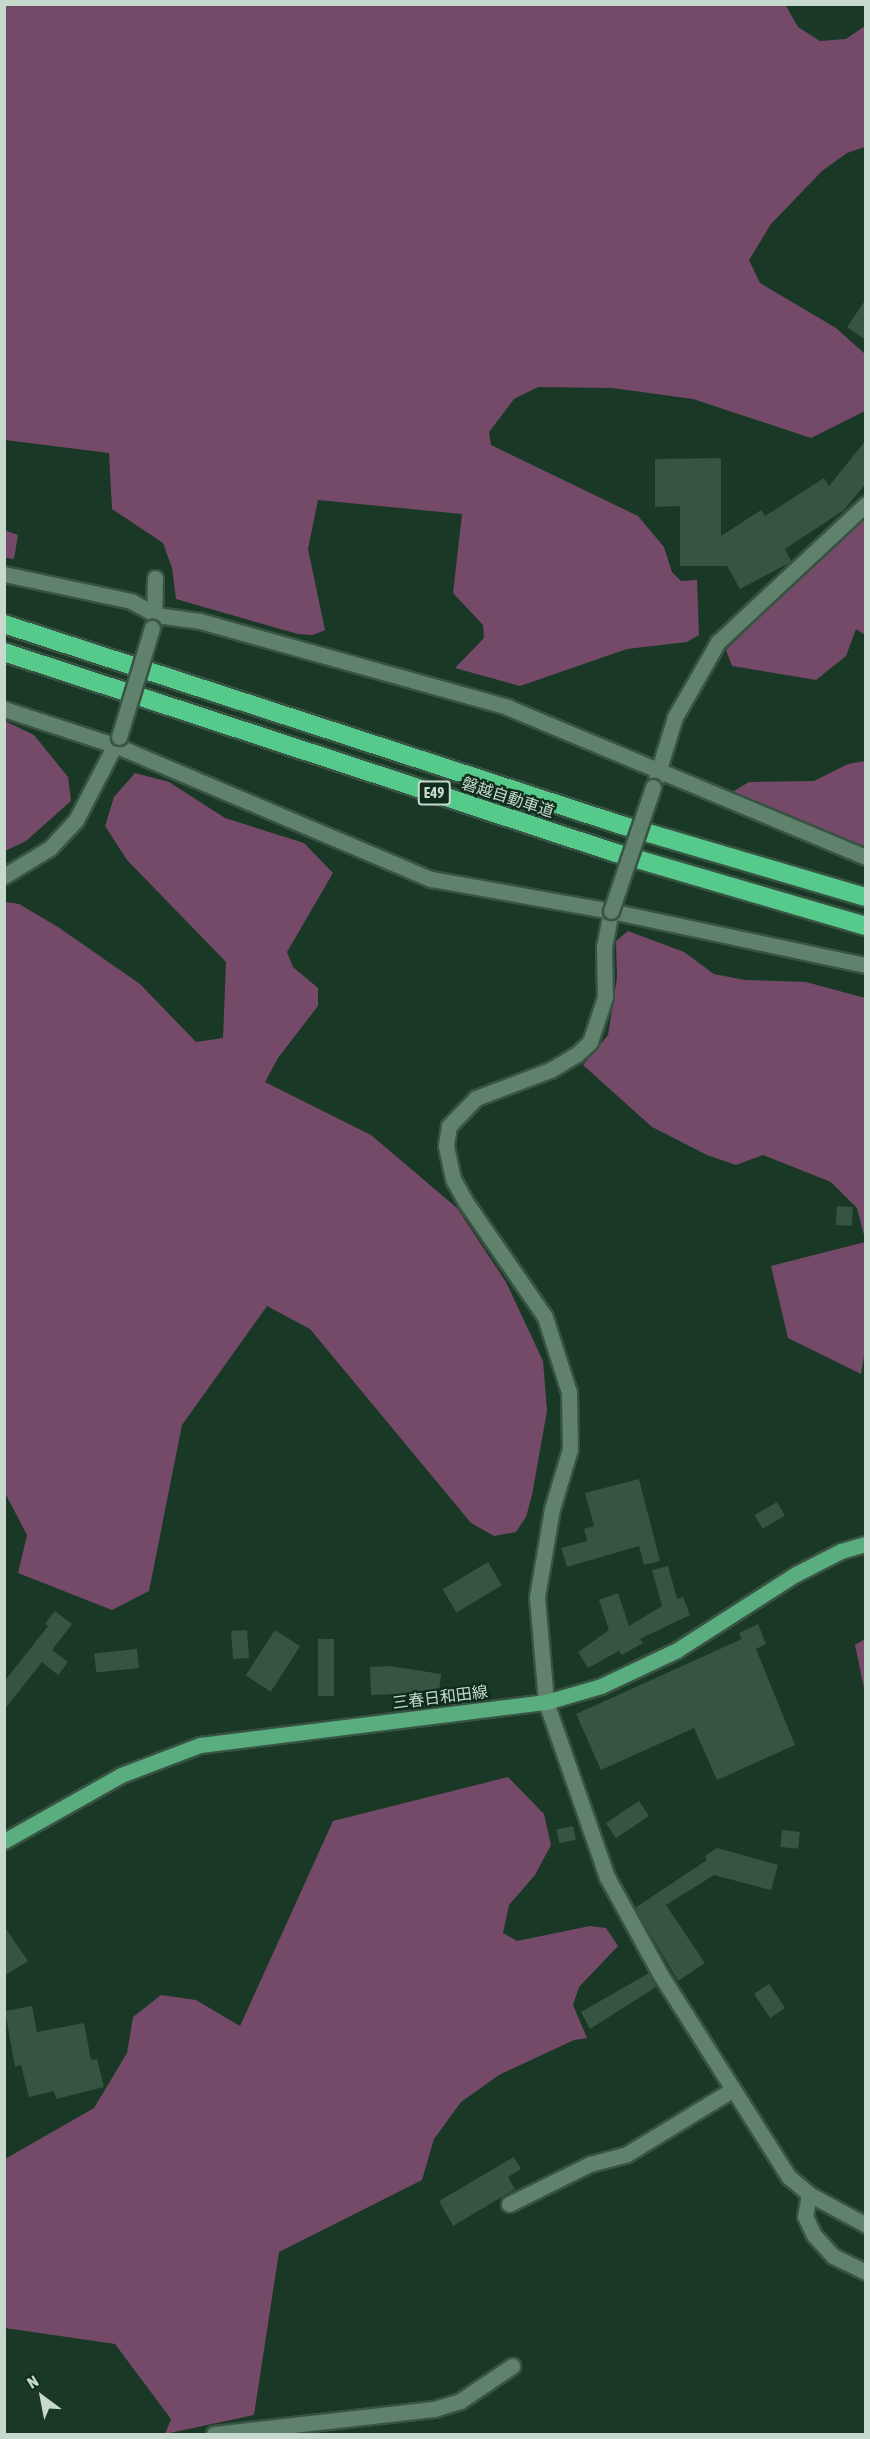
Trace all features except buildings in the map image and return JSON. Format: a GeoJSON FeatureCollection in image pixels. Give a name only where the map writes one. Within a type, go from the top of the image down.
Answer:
{"type":"FeatureCollection","features":[{"type":"Feature","properties":{"kind":"highway","name":"磐越自動車道"},"geometry":{"type":"LineString","coordinates":[[4,624],[621,825],[866,897]]}},
{"type":"Feature","properties":{"kind":"highway","name":"磐越自動車道"},"geometry":{"type":"LineString","coordinates":[[4,652],[616,853],[866,926]]}},
{"type":"Feature","properties":{"kind":"main road","name":"三春日和田線"},"geometry":{"type":"LineString","coordinates":[[4,1841],[121,1774],[200,1744],[546,1702],[601,1686],[677,1650],[796,1574],[841,1551],[866,1544]]}},
{"type":"Feature","properties":{"kind":"street"},"geometry":{"type":"LineString","coordinates":[[866,504],[718,642],[675,717],[611,911],[604,946],[604,997],[590,1042],[577,1054],[550,1070],[476,1098],[449,1126],[446,1146],[453,1179],[465,1201],[545,1317],[569,1392],[570,1449],[552,1509],[537,1597],[546,1702],[607,1877],[634,1930],[732,2090],[789,2177],[809,2194],[866,2225]]}},
{"type":"Feature","properties":{"kind":"street"},"geometry":{"type":"LineString","coordinates":[[4,574],[131,601],[154,621],[200,621],[507,707],[866,857]]}},
{"type":"Feature","properties":{"kind":"street"},"geometry":{"type":"LineString","coordinates":[[4,876],[50,848],[76,820],[118,741],[154,621],[155,578]]}},
{"type":"Feature","properties":{"kind":"street"},"geometry":{"type":"LineString","coordinates":[[4,709],[118,741],[431,879],[611,911],[866,965]]}},
{"type":"Feature","properties":{"kind":"street"},"geometry":{"type":"LineString","coordinates":[[509,2204],[590,2164],[627,2154],[732,2090]]}},
{"type":"Feature","properties":{"kind":"street"},"geometry":{"type":"LineString","coordinates":[[809,2194],[805,2216],[814,2235],[833,2256],[866,2272]]}},
{"type":"Feature","properties":{"kind":"street"},"geometry":{"type":"LineString","coordinates":[[214,2434],[434,2409],[460,2401],[512,2366]]}},
{"type":"Feature","properties":{"kind":"shaded area"},"geometry":{"type":"Polygon","coordinates":[[[785,4],[798,27],[820,41],[846,39],[865,26],[865,147],[847,153],[822,171],[771,224],[749,260],[760,283],[836,328],[865,354],[865,411],[811,438],[693,399],[612,388],[538,387],[514,399],[489,432],[491,445],[638,516],[664,547],[672,572],[681,581],[697,580],[699,635],[687,642],[627,649],[520,686],[455,668],[484,638],[483,625],[453,593],[462,514],[318,500],[308,549],[325,630],[313,635],[298,634],[176,599],[172,568],[163,543],[112,509],[109,453],[5,440],[5,5],[785,4]]]}},
{"type":"Feature","properties":{"kind":"shaded area"},"geometry":{"type":"Polygon","coordinates":[[[865,514],[865,635],[856,629],[846,656],[816,680],[732,666],[726,650],[865,514]]]}},
{"type":"Feature","properties":{"kind":"shaded area"},"geometry":{"type":"Polygon","coordinates":[[[4,530],[18,535],[14,559],[5,558],[4,530]]]}},
{"type":"Feature","properties":{"kind":"shaded area"},"geometry":{"type":"Polygon","coordinates":[[[5,721],[34,735],[68,777],[71,801],[26,841],[5,851],[5,721]]]}},
{"type":"Feature","properties":{"kind":"shaded area"},"geometry":{"type":"Polygon","coordinates":[[[865,761],[865,846],[727,795],[749,782],[814,781],[848,764],[865,761]]]}},
{"type":"Feature","properties":{"kind":"shaded area"},"geometry":{"type":"Polygon","coordinates":[[[135,773],[169,782],[225,818],[304,843],[333,873],[287,952],[293,967],[318,988],[318,1006],[278,1058],[265,1082],[371,1135],[457,1208],[506,1282],[543,1361],[547,1411],[532,1495],[526,1517],[516,1532],[494,1536],[471,1523],[310,1329],[267,1306],[182,1425],[149,1591],[112,1610],[18,1573],[27,1535],[4,1491],[5,902],[19,904],[58,927],[140,984],[196,1042],[223,1038],[226,962],[127,860],[105,826],[114,797],[135,773]]]}},
{"type":"Feature","properties":{"kind":"shaded area"},"geometry":{"type":"Polygon","coordinates":[[[628,931],[684,952],[714,974],[745,980],[806,982],[865,998],[865,1239],[857,1208],[831,1182],[763,1155],[736,1165],[707,1155],[652,1127],[583,1065],[608,1035],[617,978],[616,941],[628,931]]]}},
{"type":"Feature","properties":{"kind":"shaded area"},"geometry":{"type":"Polygon","coordinates":[[[865,1242],[866,1344],[861,1374],[788,1338],[771,1266],[865,1242]]]}},
{"type":"Feature","properties":{"kind":"shaded area"},"geometry":{"type":"Polygon","coordinates":[[[865,1639],[865,1693],[855,1645],[865,1639]]]}},
{"type":"Feature","properties":{"kind":"shaded area"},"geometry":{"type":"Polygon","coordinates":[[[508,1777],[544,1814],[551,1845],[535,1875],[509,1905],[503,1933],[517,1941],[590,1926],[606,1928],[618,1946],[579,1987],[573,2005],[587,2038],[574,2040],[499,2075],[461,2102],[434,2139],[422,2180],[279,2252],[254,2415],[165,2434],[171,2419],[115,2344],[5,2328],[5,2159],[94,2108],[127,2053],[133,2017],[161,1995],[196,2000],[240,2026],[333,1821],[508,1777]]]}}]}
